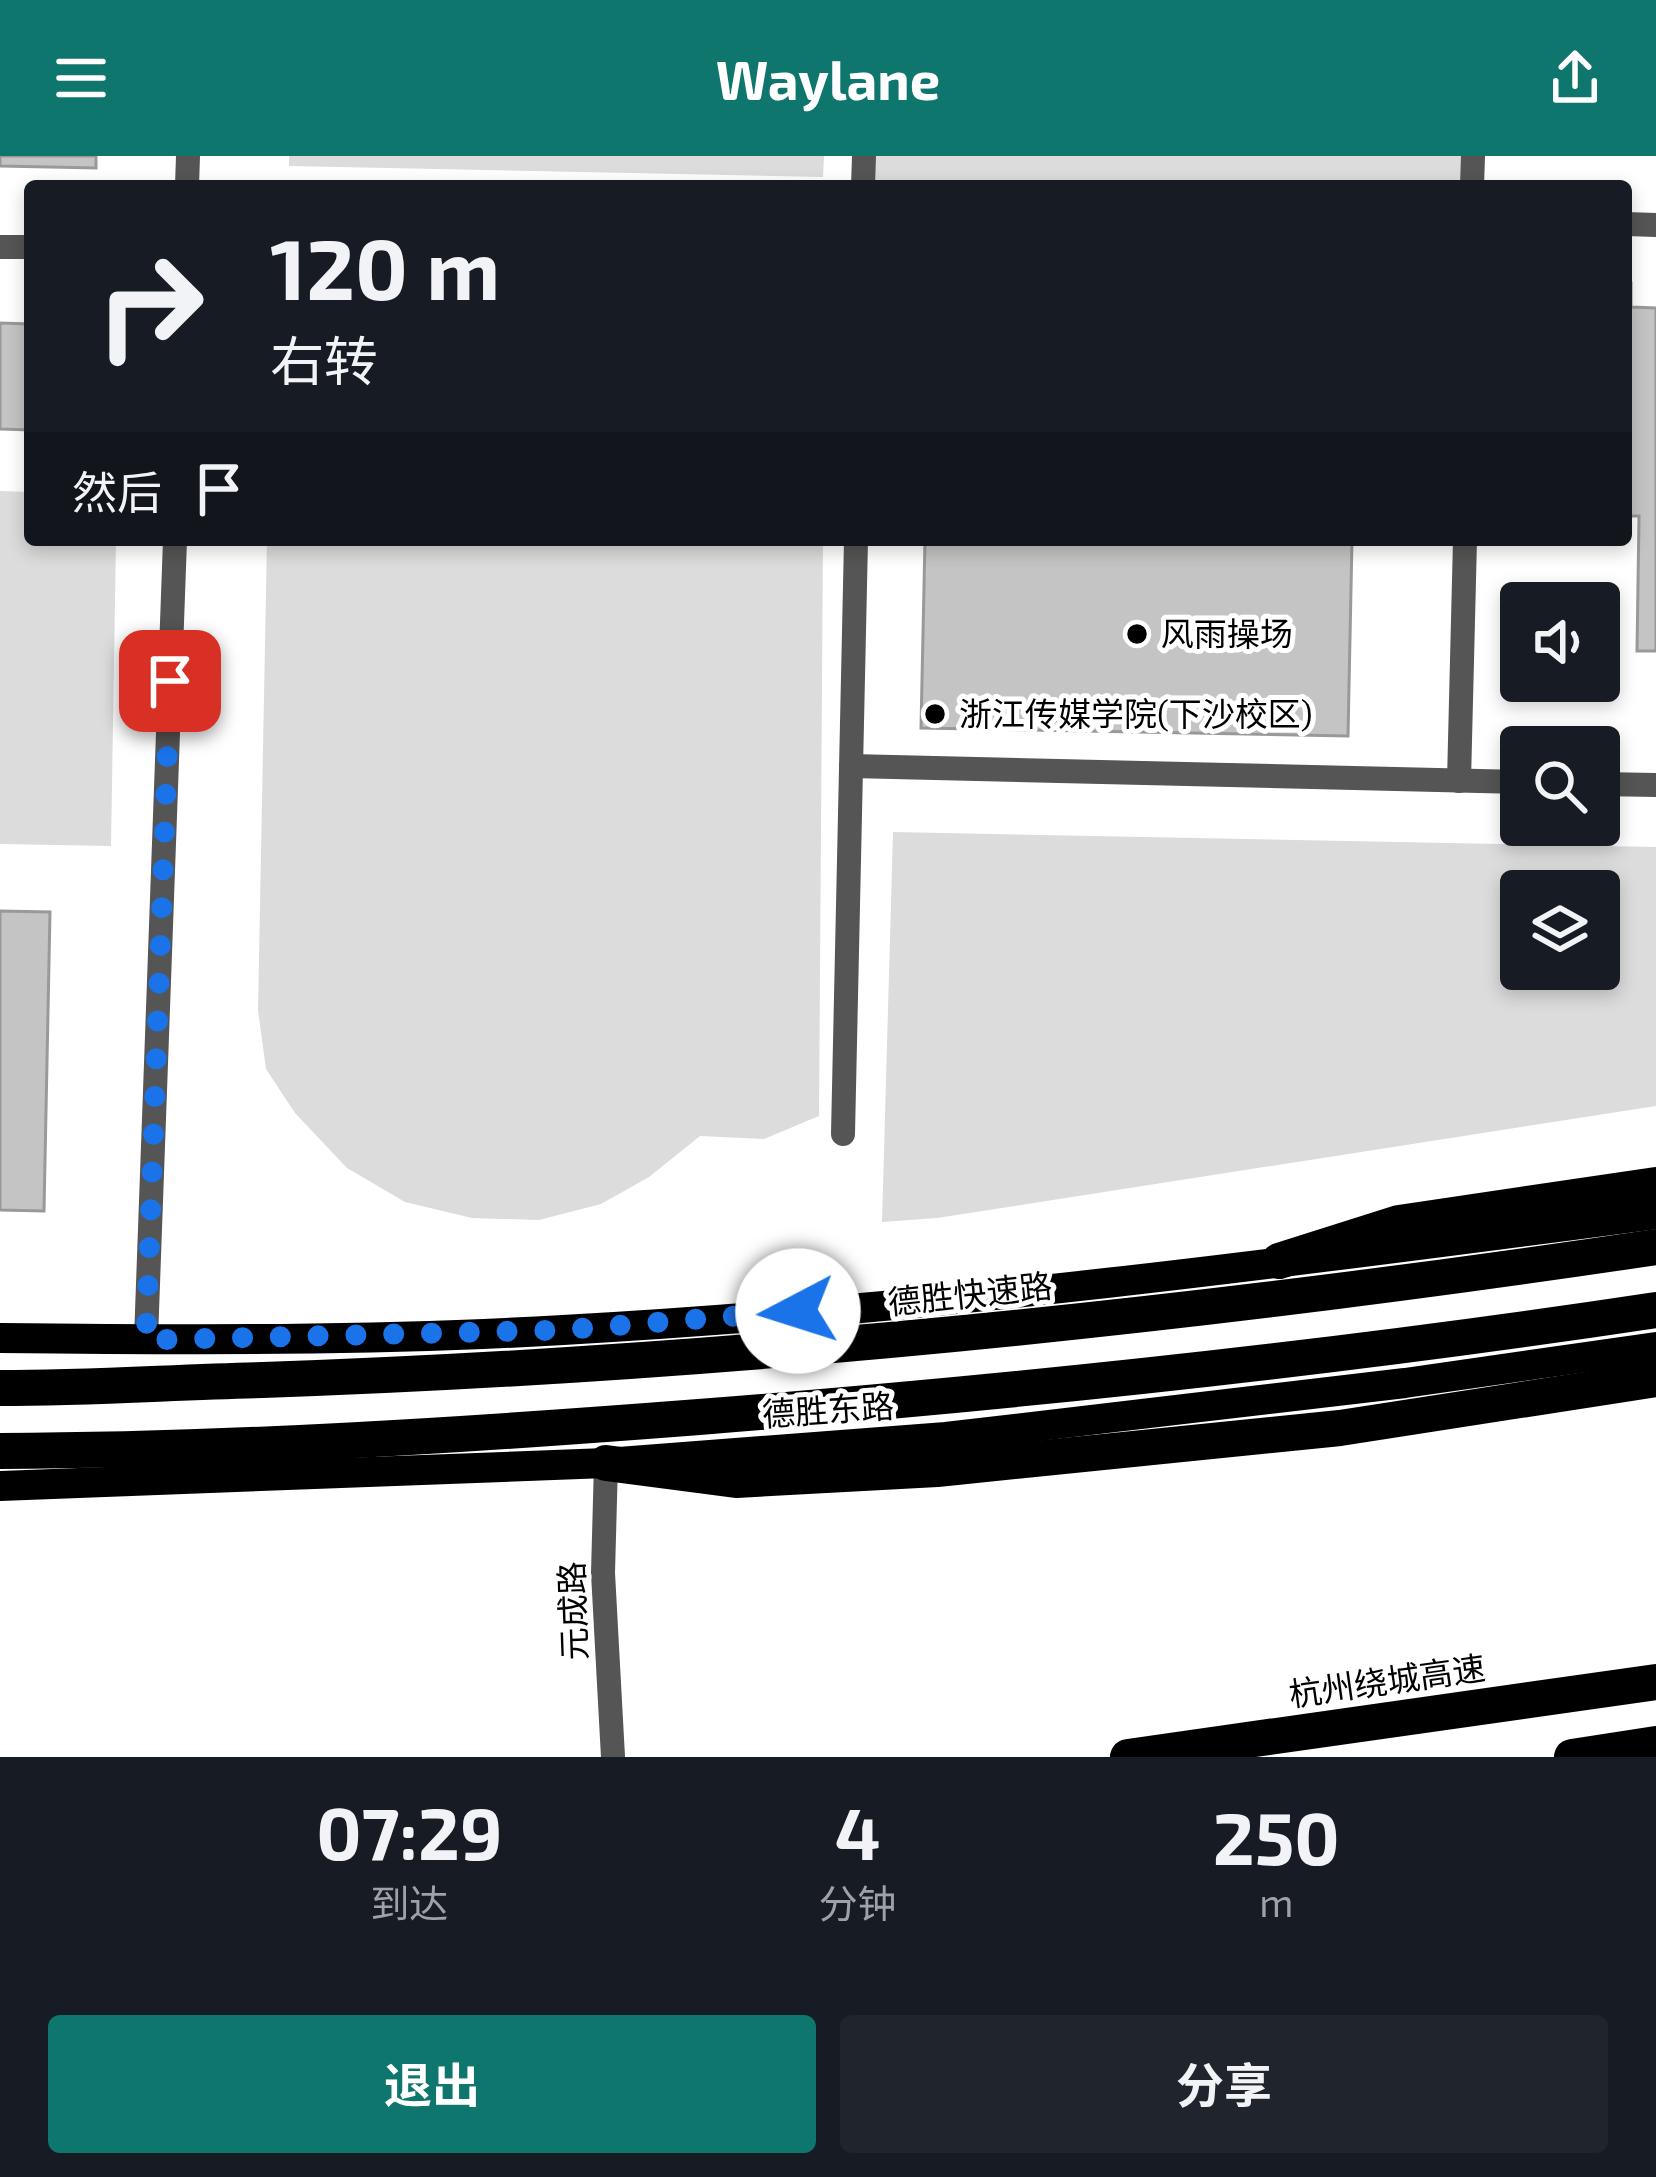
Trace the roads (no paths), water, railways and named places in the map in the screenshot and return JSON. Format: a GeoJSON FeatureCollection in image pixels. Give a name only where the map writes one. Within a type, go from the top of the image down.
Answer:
{"type":"FeatureCollection","features":[{"type":"Feature","properties":{"kind":"highway"},"geometry":{"type":"LineString","coordinates":[[1280,1261],[1399,1223],[1656,1185]]}},
{"type":"Feature","properties":{"kind":"highway","name":"德胜快速路"},"geometry":{"type":"LineString","coordinates":[[0,1388],[473,1372],[938,1338],[1400,1286],[1656,1247]]}},
{"type":"Feature","properties":{"kind":"highway"},"geometry":{"type":"LineString","coordinates":[[0,1451],[464,1435],[952,1397],[1396,1349],[1656,1310]]}},
{"type":"Feature","properties":{"kind":"highway"},"geometry":{"type":"LineString","coordinates":[[606,1463],[736,1480],[937,1469],[1340,1428],[1656,1379]]}},
{"type":"Feature","properties":{"kind":"highway","name":"杭州绕城高速"},"geometry":{"type":"LineString","coordinates":[[1128,1757],[1656,1682]]}},
{"type":"Feature","properties":{"kind":"highway"},"geometry":{"type":"LineString","coordinates":[[1571,1757],[1656,1744]]}},
{"type":"Feature","properties":{"kind":"main road"},"geometry":{"type":"LineString","coordinates":[[0,1338],[146,1340],[562,1330],[940,1300],[1656,1214]]}},
{"type":"Feature","properties":{"kind":"main road","name":"德胜东路"},"geometry":{"type":"LineString","coordinates":[[0,1486],[606,1463],[946,1437],[1405,1383],[1656,1347]]}},
{"type":"Feature","properties":{"kind":"street"},"geometry":{"type":"LineString","coordinates":[[146,1340],[176,546]]}},
{"type":"Feature","properties":{"kind":"street"},"geometry":{"type":"LineString","coordinates":[[843,1134],[856,546]]}},
{"type":"Feature","properties":{"kind":"street"},"geometry":{"type":"LineString","coordinates":[[1459,781],[1465,546]]}},
{"type":"Feature","properties":{"kind":"street"},"geometry":{"type":"LineString","coordinates":[[851,766],[1500,782]]}},
{"type":"Feature","properties":{"kind":"street"},"geometry":{"type":"LineString","coordinates":[[1620,784],[1656,785]]}},
{"type":"Feature","properties":{"kind":"street","name":"元成路"},"geometry":{"type":"LineString","coordinates":[[606,1463],[603,1574],[613,1757]]}},
{"type":"Feature","properties":{"kind":"place","name":"风雨操场"},"geometry":{"type":"Point","coordinates":[1137,634]}},
{"type":"Feature","properties":{"kind":"place","name":"浙江传媒学院(下沙校区)"},"geometry":{"type":"Point","coordinates":[935,714]}}]}
